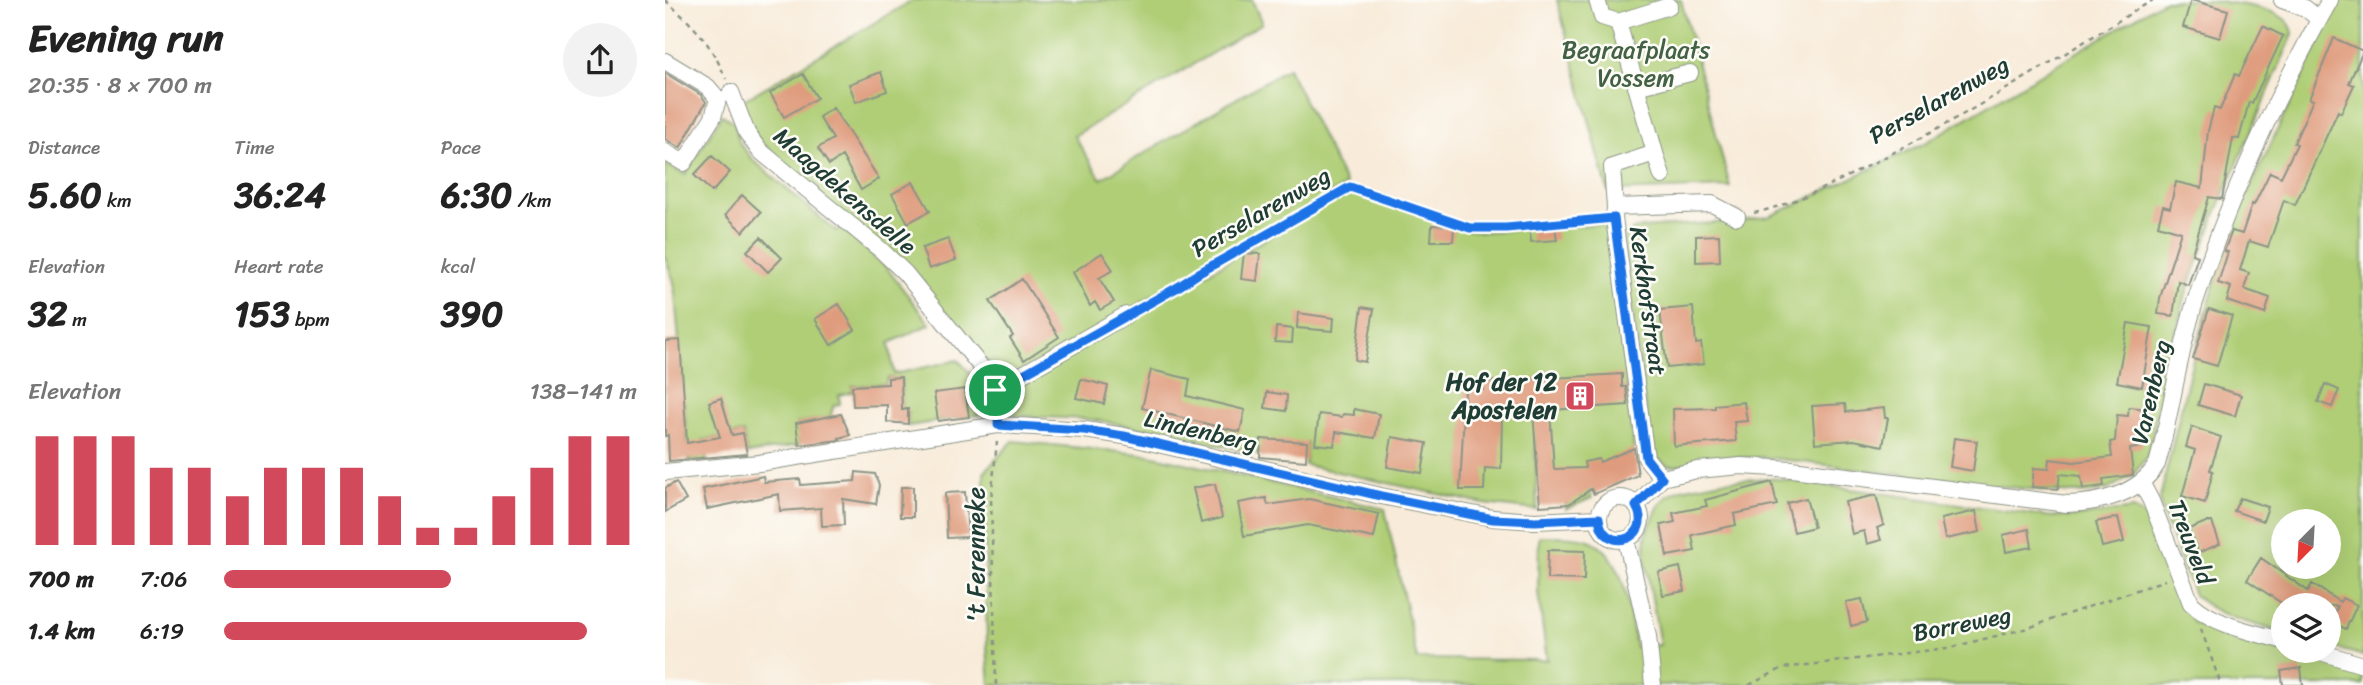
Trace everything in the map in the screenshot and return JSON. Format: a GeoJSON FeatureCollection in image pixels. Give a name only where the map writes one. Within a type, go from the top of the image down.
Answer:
{"type":"FeatureCollection","features":[{"type":"Feature","properties":{"kind":"street"},"geometry":{"type":"LineString","coordinates":[[1597,0],[1602,17],[1618,22],[1669,6]]}},
{"type":"Feature","properties":{"kind":"street"},"geometry":{"type":"LineString","coordinates":[[2282,0],[2305,8],[2319,19]]}},
{"type":"Feature","properties":{"kind":"street","name":"Varenberg"},"geometry":{"type":"LineString","coordinates":[[1662,478],[1720,467],[1767,467],[2067,504],[2097,501],[2126,491],[2141,482],[2157,464],[2194,305],[2221,231],[2271,114],[2330,0]]}},
{"type":"Feature","properties":{"kind":"street"},"geometry":{"type":"LineString","coordinates":[[1618,22],[1662,176]]}},
{"type":"Feature","properties":{"kind":"street"},"geometry":{"type":"LineString","coordinates":[[665,61],[713,90],[717,104],[713,117],[684,163],[665,152]]}},
{"type":"Feature","properties":{"kind":"street"},"geometry":{"type":"LineString","coordinates":[[1636,87],[1690,73]]}},
{"type":"Feature","properties":{"kind":"street","name":"Maagdekensdelle"},"geometry":{"type":"LineString","coordinates":[[731,92],[747,133],[759,150],[881,250],[905,273],[957,341],[991,379],[999,403],[998,425]]}},
{"type":"Feature","properties":{"kind":"street"},"geometry":{"type":"LineString","coordinates":[[1615,212],[1612,167],[1655,153]]}},
{"type":"Feature","properties":{"kind":"street","name":"Kerkhofstraat"},"geometry":{"type":"LineString","coordinates":[[1662,478],[1646,458],[1615,212],[1712,204],[1737,217]]}},
{"type":"Feature","properties":{"kind":"street"},"geometry":{"type":"LineString","coordinates":[[995,390],[1126,315]]}},
{"type":"Feature","properties":{"kind":"street","name":"Lindenberg"},"geometry":{"type":"LineString","coordinates":[[665,472],[759,463],[998,425],[1084,430],[1124,436],[1381,496],[1493,519],[1535,521],[1599,518]]}},
{"type":"Feature","properties":{"kind":"street"},"geometry":{"type":"LineString","coordinates":[[1636,506],[1662,478]]}},
{"type":"Feature","properties":{"kind":"street","name":"Treuveld"},"geometry":{"type":"LineString","coordinates":[[2141,482],[2191,603],[2199,612],[2220,622],[2271,637]]}},
{"type":"Feature","properties":{"kind":"street"},"geometry":{"type":"LineString","coordinates":[[1624,499],[1636,506],[1640,526],[1637,532],[1619,540],[1602,531],[1599,518],[1601,511],[1610,501],[1624,499]]}},
{"type":"Feature","properties":{"kind":"street"},"geometry":{"type":"LineString","coordinates":[[1626,539],[1648,636],[1653,685]]}},
{"type":"Feature","properties":{"kind":"street"},"geometry":{"type":"LineString","coordinates":[[2341,658],[2363,665]]}},
{"type":"Feature","properties":{"kind":"path"},"geometry":{"type":"LineString","coordinates":[[665,0],[701,32],[717,58],[731,92]]}},
{"type":"Feature","properties":{"kind":"path","name":"Perselarenweg"},"geometry":{"type":"LineString","coordinates":[[1737,217],[1794,201],[1933,132],[2044,68],[2153,0]]}},
{"type":"Feature","properties":{"kind":"path","name":"Perselarenweg"},"geometry":{"type":"LineString","coordinates":[[1126,315],[1350,187],[1470,228],[1506,228],[1615,212]]}},
{"type":"Feature","properties":{"kind":"path","name":"'t Ferenneke"},"geometry":{"type":"LineString","coordinates":[[996,685],[991,499],[998,425]]}},
{"type":"Feature","properties":{"kind":"path","name":"Borreweg"},"geometry":{"type":"LineString","coordinates":[[1749,685],[1783,668],[1948,648],[2028,628],[2178,576]]}},
{"type":"Feature","properties":{"kind":"path"},"geometry":{"type":"LineString","coordinates":[[2199,612],[2202,637],[2221,685]]}},
{"type":"Feature","properties":{"kind":"green space"},"geometry":{"type":"Polygon","coordinates":[[[913,0],[1252,0],[1262,23],[1074,136],[1101,179],[1288,68],[1346,185],[1015,375],[1001,376],[959,332],[756,137],[742,101],[913,0]]]}},
{"type":"Feature","properties":{"kind":"green space","name":"Begraafplaats Vossem"},"geometry":{"type":"Polygon","coordinates":[[[1557,0],[1681,0],[1730,187],[1608,191],[1557,0]]]}},
{"type":"Feature","properties":{"kind":"green space"},"geometry":{"type":"Polygon","coordinates":[[[2165,0],[2219,2],[2260,8],[2277,14],[2288,23],[2293,34],[2218,208],[2186,294],[2168,361],[2148,455],[2133,475],[2108,489],[2072,493],[1763,457],[1714,458],[1675,466],[1666,465],[1655,456],[1647,418],[1623,242],[1628,233],[1643,228],[1768,217],[1923,144],[2165,0]]]}},
{"type":"Feature","properties":{"kind":"green space"},"geometry":{"type":"Polygon","coordinates":[[[2339,0],[2363,0],[2363,656],[2341,650],[2341,593],[2271,593],[2271,629],[2236,619],[2203,603],[2194,595],[2161,509],[2160,498],[2193,359],[2230,230],[2339,0]]]}},
{"type":"Feature","properties":{"kind":"green space"},"geometry":{"type":"Polygon","coordinates":[[[722,115],[733,121],[740,144],[754,161],[836,231],[841,228],[885,266],[930,324],[889,343],[894,374],[958,360],[984,392],[987,407],[984,414],[908,426],[908,410],[902,410],[901,378],[888,378],[885,384],[852,386],[852,392],[839,395],[840,404],[834,405],[830,417],[797,423],[799,445],[747,454],[743,433],[703,440],[707,462],[689,461],[674,282],[665,257],[665,164],[685,175],[722,115]]]}},
{"type":"Feature","properties":{"kind":"green space"},"geometry":{"type":"Polygon","coordinates":[[[1349,190],[1469,230],[1483,232],[1601,224],[1610,233],[1634,452],[1584,475],[1592,498],[1566,509],[1564,471],[1552,470],[1535,431],[1537,510],[1484,504],[1305,465],[1307,443],[1260,454],[1159,431],[1088,419],[1017,416],[1006,410],[1003,393],[1349,190]]]}},
{"type":"Feature","properties":{"kind":"green space"},"geometry":{"type":"Polygon","coordinates":[[[1013,441],[1150,455],[1385,509],[1417,659],[1547,660],[1538,592],[1539,536],[1583,538],[1602,547],[1611,558],[1624,586],[1636,647],[1660,645],[1645,558],[1646,534],[1660,503],[1681,489],[1722,481],[1771,478],[2053,517],[2076,517],[2133,509],[2146,517],[2169,575],[2194,623],[2271,646],[2271,663],[2327,663],[2363,674],[2363,685],[990,685],[984,472],[1013,441]]]}},
{"type":"Feature","properties":{"kind":"building"},"geometry":{"type":"Polygon","coordinates":[[[2191,0],[2228,10],[2220,38],[2183,27],[2191,0]]]}},
{"type":"Feature","properties":{"kind":"building"},"geometry":{"type":"Polygon","coordinates":[[[2263,26],[2283,36],[2252,103],[2249,102],[2239,139],[2233,138],[2222,199],[2209,197],[2192,254],[2198,256],[2188,285],[2178,281],[2173,316],[2158,314],[2160,298],[2181,232],[2158,225],[2163,206],[2170,208],[2176,182],[2202,188],[2208,131],[2214,108],[2220,110],[2235,74],[2239,76],[2263,26]]]}},
{"type":"Feature","properties":{"kind":"building"},"geometry":{"type":"Polygon","coordinates":[[[2334,38],[2363,51],[2349,83],[2354,85],[2341,113],[2338,111],[2295,205],[2284,200],[2268,247],[2249,241],[2240,270],[2249,273],[2244,289],[2270,298],[2265,314],[2227,301],[2231,287],[2218,283],[2228,252],[2224,251],[2232,231],[2242,234],[2252,204],[2254,205],[2270,172],[2281,177],[2297,144],[2294,143],[2313,100],[2309,99],[2334,38]]]}},
{"type":"Feature","properties":{"kind":"building"},"geometry":{"type":"Polygon","coordinates":[[[881,72],[887,91],[856,102],[849,84],[881,72]]]}},
{"type":"Feature","properties":{"kind":"building"},"geometry":{"type":"Polygon","coordinates":[[[665,73],[701,95],[706,102],[680,148],[665,139],[665,73]]]}},
{"type":"Feature","properties":{"kind":"building"},"geometry":{"type":"Polygon","coordinates":[[[803,74],[817,98],[784,117],[770,93],[803,74]]]}},
{"type":"Feature","properties":{"kind":"building"},"geometry":{"type":"Polygon","coordinates":[[[833,108],[879,179],[861,190],[842,156],[829,165],[818,148],[833,139],[819,117],[833,108]]]}},
{"type":"Feature","properties":{"kind":"building"},"geometry":{"type":"Polygon","coordinates":[[[712,156],[730,172],[712,192],[694,175],[712,156]]]}},
{"type":"Feature","properties":{"kind":"building"},"geometry":{"type":"Polygon","coordinates":[[[913,182],[930,211],[908,223],[892,194],[913,182]]]}},
{"type":"Feature","properties":{"kind":"building"},"geometry":{"type":"Polygon","coordinates":[[[742,195],[761,212],[743,232],[725,215],[742,195]]]}},
{"type":"Feature","properties":{"kind":"building"},"geometry":{"type":"Polygon","coordinates":[[[1432,225],[1454,226],[1453,241],[1431,241],[1432,225]]]}},
{"type":"Feature","properties":{"kind":"building"},"geometry":{"type":"Polygon","coordinates":[[[1555,227],[1557,240],[1531,242],[1530,229],[1555,227]]]}},
{"type":"Feature","properties":{"kind":"building"},"geometry":{"type":"Polygon","coordinates":[[[1719,235],[1720,261],[1696,262],[1696,236],[1719,235]]]}},
{"type":"Feature","properties":{"kind":"building"},"geometry":{"type":"Polygon","coordinates":[[[761,237],[782,258],[768,272],[747,251],[761,237]]]}},
{"type":"Feature","properties":{"kind":"building"},"geometry":{"type":"Polygon","coordinates":[[[948,239],[956,260],[929,269],[922,248],[948,239]]]}},
{"type":"Feature","properties":{"kind":"building"},"geometry":{"type":"Polygon","coordinates":[[[1102,253],[1113,270],[1099,278],[1114,302],[1100,310],[1095,302],[1090,306],[1073,272],[1102,253]]]}},
{"type":"Feature","properties":{"kind":"building"},"geometry":{"type":"Polygon","coordinates":[[[1244,253],[1260,254],[1257,281],[1241,279],[1244,253]]]}},
{"type":"Feature","properties":{"kind":"building"},"geometry":{"type":"Polygon","coordinates":[[[1022,279],[1059,337],[1024,360],[1010,338],[1013,336],[990,301],[1022,279]]]}},
{"type":"Feature","properties":{"kind":"building"},"geometry":{"type":"Polygon","coordinates":[[[839,304],[855,330],[831,345],[815,319],[839,304]]]}},
{"type":"Feature","properties":{"kind":"building"},"geometry":{"type":"Polygon","coordinates":[[[1362,307],[1374,309],[1365,362],[1355,360],[1362,307]]]}},
{"type":"Feature","properties":{"kind":"building"},"geometry":{"type":"Polygon","coordinates":[[[1693,307],[1696,344],[1701,343],[1704,364],[1667,368],[1660,310],[1693,307]]]}},
{"type":"Feature","properties":{"kind":"building"},"geometry":{"type":"Polygon","coordinates":[[[2209,309],[2232,316],[2217,366],[2193,359],[2209,309]]]}},
{"type":"Feature","properties":{"kind":"building"},"geometry":{"type":"Polygon","coordinates":[[[1298,313],[1334,318],[1333,331],[1297,328],[1298,313]]]}},
{"type":"Feature","properties":{"kind":"building"},"geometry":{"type":"Polygon","coordinates":[[[2128,323],[2152,327],[2142,387],[2117,382],[2128,323]]]}},
{"type":"Feature","properties":{"kind":"building"},"geometry":{"type":"Polygon","coordinates":[[[1276,327],[1293,329],[1292,343],[1275,342],[1276,327]]]}},
{"type":"Feature","properties":{"kind":"building"},"geometry":{"type":"Polygon","coordinates":[[[680,340],[687,443],[720,437],[709,402],[721,398],[732,435],[743,433],[747,454],[669,461],[668,435],[665,436],[665,341],[680,340]]]}},
{"type":"Feature","properties":{"kind":"building"},"geometry":{"type":"Polygon","coordinates":[[[1151,370],[1190,379],[1187,396],[1245,410],[1240,432],[1142,408],[1151,370]]]}},
{"type":"Feature","properties":{"kind":"building"},"geometry":{"type":"Polygon","coordinates":[[[1622,374],[1622,387],[1626,387],[1628,405],[1550,410],[1554,469],[1585,468],[1584,462],[1599,459],[1600,462],[1634,448],[1638,475],[1594,494],[1591,489],[1569,504],[1540,506],[1533,411],[1502,413],[1501,469],[1485,468],[1484,490],[1460,490],[1465,390],[1483,390],[1483,382],[1622,374]]]}},
{"type":"Feature","properties":{"kind":"building"},"geometry":{"type":"Polygon","coordinates":[[[901,377],[902,410],[908,409],[908,424],[887,422],[887,405],[853,406],[852,386],[888,384],[888,378],[901,377]]]}},
{"type":"Feature","properties":{"kind":"building"},"geometry":{"type":"Polygon","coordinates":[[[1081,379],[1108,386],[1104,404],[1076,398],[1081,379]]]}},
{"type":"Feature","properties":{"kind":"building"},"geometry":{"type":"Polygon","coordinates":[[[2204,384],[2241,395],[2235,416],[2198,405],[2204,384]]]}},
{"type":"Feature","properties":{"kind":"building"},"geometry":{"type":"Polygon","coordinates":[[[2325,384],[2339,390],[2332,407],[2318,402],[2325,384]]]}},
{"type":"Feature","properties":{"kind":"building"},"geometry":{"type":"Polygon","coordinates":[[[965,389],[969,417],[938,421],[934,393],[965,389]]]}},
{"type":"Feature","properties":{"kind":"building"},"geometry":{"type":"Polygon","coordinates":[[[1267,392],[1287,395],[1286,411],[1265,408],[1267,392]]]}},
{"type":"Feature","properties":{"kind":"building"},"geometry":{"type":"Polygon","coordinates":[[[1744,402],[1747,421],[1734,422],[1736,441],[1674,446],[1673,409],[1715,408],[1715,405],[1744,402]]]}},
{"type":"Feature","properties":{"kind":"building"},"geometry":{"type":"Polygon","coordinates":[[[1845,404],[1846,412],[1884,408],[1885,418],[1888,418],[1883,446],[1854,440],[1815,443],[1812,406],[1845,404]]]}},
{"type":"Feature","properties":{"kind":"building"},"geometry":{"type":"Polygon","coordinates":[[[2129,407],[2146,409],[2142,447],[2130,449],[2133,475],[2103,479],[2104,486],[2083,489],[2081,476],[2060,474],[2058,489],[2032,487],[2034,468],[2049,469],[2050,459],[2074,462],[2112,457],[2110,442],[2115,441],[2117,415],[2128,416],[2129,407]]]}},
{"type":"Feature","properties":{"kind":"building"},"geometry":{"type":"Polygon","coordinates":[[[1354,409],[1379,414],[1375,438],[1336,432],[1334,446],[1315,444],[1319,414],[1342,417],[1343,414],[1354,415],[1354,409]]]}},
{"type":"Feature","properties":{"kind":"building"},"geometry":{"type":"Polygon","coordinates":[[[841,414],[850,435],[839,438],[840,440],[799,445],[796,423],[841,414]]]}},
{"type":"Feature","properties":{"kind":"building"},"geometry":{"type":"Polygon","coordinates":[[[2192,427],[2221,437],[2210,470],[2213,471],[2205,503],[2182,496],[2195,450],[2186,447],[2192,427]]]}},
{"type":"Feature","properties":{"kind":"building"},"geometry":{"type":"Polygon","coordinates":[[[1392,437],[1427,443],[1422,473],[1387,467],[1392,437]]]}},
{"type":"Feature","properties":{"kind":"building"},"geometry":{"type":"Polygon","coordinates":[[[1954,438],[1977,441],[1973,471],[1950,467],[1954,438]]]}},
{"type":"Feature","properties":{"kind":"building"},"geometry":{"type":"Polygon","coordinates":[[[1261,439],[1307,442],[1306,461],[1260,457],[1261,439]]]}},
{"type":"Feature","properties":{"kind":"building"},"geometry":{"type":"Polygon","coordinates":[[[856,472],[875,474],[879,485],[876,504],[843,499],[844,525],[822,526],[821,508],[780,511],[779,494],[707,509],[703,489],[763,476],[764,482],[800,479],[801,485],[855,481],[856,472]]]}},
{"type":"Feature","properties":{"kind":"building"},"geometry":{"type":"Polygon","coordinates":[[[676,482],[686,500],[665,512],[665,488],[676,482]]]}},
{"type":"Feature","properties":{"kind":"building"},"geometry":{"type":"Polygon","coordinates":[[[1772,482],[1777,505],[1734,514],[1736,525],[1692,535],[1695,551],[1667,556],[1661,525],[1675,522],[1673,513],[1707,506],[1705,500],[1772,482]]]}},
{"type":"Feature","properties":{"kind":"building"},"geometry":{"type":"Polygon","coordinates":[[[1215,484],[1222,518],[1201,523],[1193,488],[1215,484]]]}},
{"type":"Feature","properties":{"kind":"building"},"geometry":{"type":"Polygon","coordinates":[[[901,487],[913,487],[913,517],[900,517],[901,487]]]}},
{"type":"Feature","properties":{"kind":"building"},"geometry":{"type":"Polygon","coordinates":[[[965,492],[968,537],[947,538],[945,493],[965,492]]]}},
{"type":"Feature","properties":{"kind":"building"},"geometry":{"type":"Polygon","coordinates":[[[1876,495],[1884,525],[1877,528],[1881,540],[1867,544],[1864,531],[1852,534],[1845,502],[1876,495]]]}},
{"type":"Feature","properties":{"kind":"building"},"geometry":{"type":"Polygon","coordinates":[[[1266,498],[1268,505],[1309,499],[1379,514],[1374,538],[1308,525],[1244,536],[1238,503],[1266,498]]]}},
{"type":"Feature","properties":{"kind":"building"},"geometry":{"type":"Polygon","coordinates":[[[1806,498],[1814,527],[1794,532],[1787,503],[1806,498]]]}},
{"type":"Feature","properties":{"kind":"building"},"geometry":{"type":"Polygon","coordinates":[[[2240,498],[2268,507],[2263,521],[2234,511],[2240,498]]]}},
{"type":"Feature","properties":{"kind":"building"},"geometry":{"type":"Polygon","coordinates":[[[1976,511],[1980,532],[1945,539],[1941,519],[1976,511]]]}},
{"type":"Feature","properties":{"kind":"building"},"geometry":{"type":"Polygon","coordinates":[[[2118,517],[2124,542],[2102,547],[2096,522],[2118,517]]]}},
{"type":"Feature","properties":{"kind":"building"},"geometry":{"type":"Polygon","coordinates":[[[2212,522],[2220,544],[2198,553],[2189,529],[2212,522]]]}},
{"type":"Feature","properties":{"kind":"building"},"geometry":{"type":"Polygon","coordinates":[[[2029,529],[2032,547],[2006,552],[2003,535],[2029,529]]]}},
{"type":"Feature","properties":{"kind":"building"},"geometry":{"type":"Polygon","coordinates":[[[1548,550],[1585,551],[1584,580],[1547,579],[1548,550]]]}},
{"type":"Feature","properties":{"kind":"building"},"geometry":{"type":"Polygon","coordinates":[[[2261,558],[2271,565],[2271,579],[2291,579],[2308,591],[2312,584],[2326,593],[2271,593],[2271,596],[2247,580],[2261,558]]]}},
{"type":"Feature","properties":{"kind":"building"},"geometry":{"type":"Polygon","coordinates":[[[1680,567],[1685,591],[1663,595],[1658,572],[1680,567]]]}},
{"type":"Feature","properties":{"kind":"building"},"geometry":{"type":"Polygon","coordinates":[[[2342,598],[2357,605],[2346,629],[2341,627],[2342,598]]]}},
{"type":"Feature","properties":{"kind":"building"},"geometry":{"type":"Polygon","coordinates":[[[1862,599],[1867,622],[1851,626],[1846,602],[1862,599]]]}},
{"type":"Feature","properties":{"kind":"building"},"geometry":{"type":"Polygon","coordinates":[[[2301,668],[2303,685],[2283,685],[2281,671],[2301,668]]]}},
{"type":"Feature","properties":{"kind":"place","name":"Hof der 12 Apostelen"},"geometry":{"type":"Point","coordinates":[1580,396]}},
{"type":"Feature","properties":{"kind":"route"},"geometry":{"type":"LineString","coordinates":[[1350,187],[1470,228],[1506,228],[1614,218],[1646,458],[1662,478],[1636,506],[1641,519],[1637,532],[1632,537],[1619,540],[1602,531],[1599,518],[1535,521],[1493,519],[1381,496],[1124,436],[1084,430],[998,425],[999,403],[995,390],[1350,187]]}}]}
